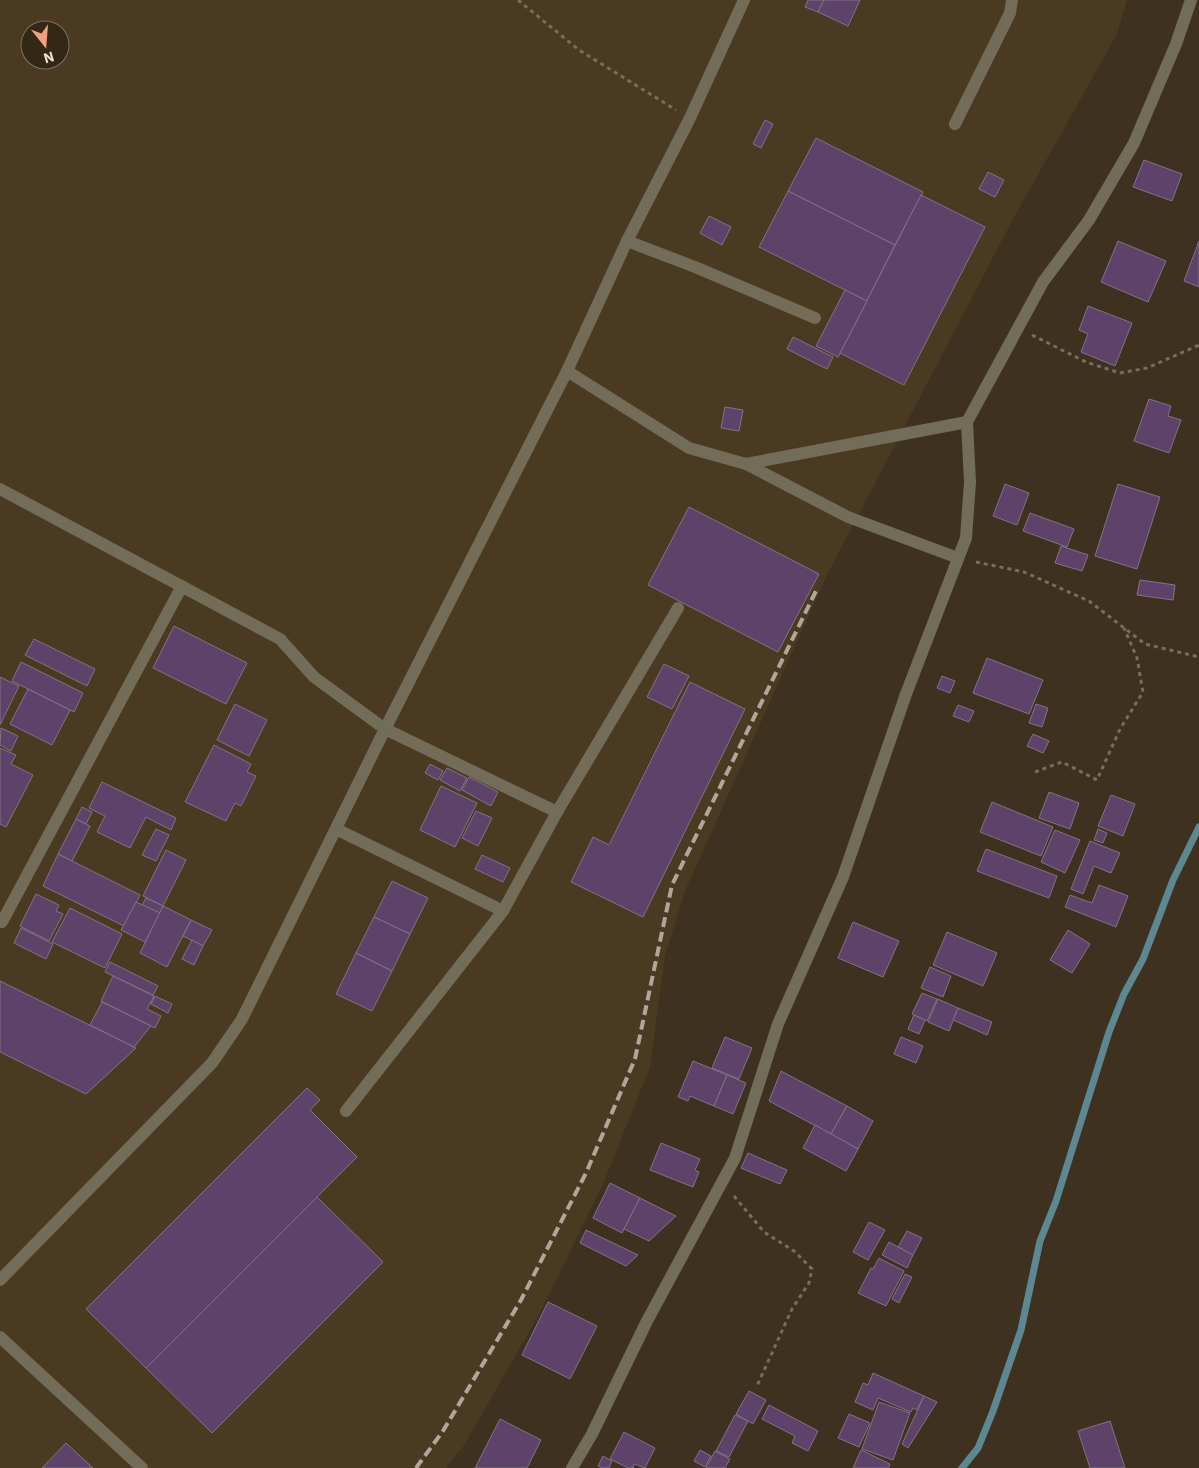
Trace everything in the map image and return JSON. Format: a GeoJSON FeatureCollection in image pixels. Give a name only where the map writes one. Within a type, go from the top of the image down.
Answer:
{"type":"FeatureCollection","features":[{"type":"Feature","properties":{"kind":"street"},"geometry":{"type":"LineString","coordinates":[[0,1280],[212,1063],[242,1019],[385,729],[567,371],[627,241],[690,118],[744,0]]}},
{"type":"Feature","properties":{"kind":"street"},"geometry":{"type":"LineString","coordinates":[[955,124],[1010,13],[1012,0]]}},
{"type":"Feature","properties":{"kind":"street"},"geometry":{"type":"LineString","coordinates":[[572,1468],[592,1434],[646,1321],[736,1158],[778,1024],[844,877],[906,694],[966,538],[970,482],[968,422],[1043,282],[1089,220],[1134,143],[1176,44],[1191,0]]}},
{"type":"Feature","properties":{"kind":"street"},"geometry":{"type":"LineString","coordinates":[[627,241],[696,267],[815,318]]}},
{"type":"Feature","properties":{"kind":"street"},"geometry":{"type":"LineString","coordinates":[[567,371],[689,448],[746,464],[848,517],[958,558]]}},
{"type":"Feature","properties":{"kind":"street"},"geometry":{"type":"LineString","coordinates":[[746,464],[968,422]]}},
{"type":"Feature","properties":{"kind":"street"},"geometry":{"type":"LineString","coordinates":[[0,488],[280,639],[314,677],[385,729],[557,812]]}},
{"type":"Feature","properties":{"kind":"street"},"geometry":{"type":"LineString","coordinates":[[2,922],[182,586]]}},
{"type":"Feature","properties":{"kind":"street"},"geometry":{"type":"LineString","coordinates":[[346,1111],[503,911],[557,812],[678,608]]}},
{"type":"Feature","properties":{"kind":"street"},"geometry":{"type":"LineString","coordinates":[[336,829],[503,911]]}},
{"type":"Feature","properties":{"kind":"street"},"geometry":{"type":"LineString","coordinates":[[0,1338],[142,1468]]}},
{"type":"Feature","properties":{"kind":"path"},"geometry":{"type":"LineString","coordinates":[[518,0],[579,50],[690,118]]}},
{"type":"Feature","properties":{"kind":"path"},"geometry":{"type":"LineString","coordinates":[[1018,328],[1086,362],[1120,373],[1147,368],[1199,345]]}},
{"type":"Feature","properties":{"kind":"path"},"geometry":{"type":"LineString","coordinates":[[958,558],[1024,572],[1089,602],[1145,644],[1199,656]]}},
{"type":"Feature","properties":{"kind":"path"},"geometry":{"type":"LineString","coordinates":[[1035,772],[1062,762],[1097,780],[1120,729],[1143,692],[1137,658],[1124,627]]}},
{"type":"Feature","properties":{"kind":"path"},"geometry":{"type":"LineString","coordinates":[[724,1180],[764,1232],[794,1251],[812,1269],[809,1283],[792,1309],[756,1388]]}},
{"type":"Feature","properties":{"kind":"shaded area"},"geometry":{"type":"Polygon","coordinates":[[[0,0],[1127,0],[1117,34],[1012,221],[826,577],[685,891],[665,956],[650,1067],[603,1184],[541,1311],[465,1444],[446,1468],[0,1468],[0,0]]]}},
{"type":"Feature","properties":{"kind":"building"},"geometry":{"type":"Polygon","coordinates":[[[808,0],[824,0],[818,12],[805,7],[808,0]]]}},
{"type":"Feature","properties":{"kind":"building"},"geometry":{"type":"Polygon","coordinates":[[[824,0],[860,0],[848,26],[818,12],[824,0]]]}},
{"type":"Feature","properties":{"kind":"building"},"geometry":{"type":"Polygon","coordinates":[[[765,120],[773,124],[761,148],[753,144],[765,120]]]}},
{"type":"Feature","properties":{"kind":"building"},"geometry":{"type":"Polygon","coordinates":[[[816,138],[923,192],[895,245],[788,191],[816,138]]]}},
{"type":"Feature","properties":{"kind":"building"},"geometry":{"type":"Polygon","coordinates":[[[1144,160],[1182,174],[1172,201],[1133,187],[1144,160]]]}},
{"type":"Feature","properties":{"kind":"building"},"geometry":{"type":"Polygon","coordinates":[[[988,172],[1004,180],[995,197],[979,189],[988,172]]]}},
{"type":"Feature","properties":{"kind":"building"},"geometry":{"type":"Polygon","coordinates":[[[788,191],[895,245],[867,301],[759,247],[788,191]]]}},
{"type":"Feature","properties":{"kind":"building"},"geometry":{"type":"Polygon","coordinates":[[[921,195],[985,227],[904,385],[840,353],[921,195]]]}},
{"type":"Feature","properties":{"kind":"building"},"geometry":{"type":"Polygon","coordinates":[[[709,216],[731,227],[722,245],[700,233],[709,216]]]}},
{"type":"Feature","properties":{"kind":"building"},"geometry":{"type":"Polygon","coordinates":[[[1118,241],[1166,261],[1148,302],[1101,282],[1118,241]]]}},
{"type":"Feature","properties":{"kind":"building"},"geometry":{"type":"Polygon","coordinates":[[[1199,241],[1199,287],[1184,281],[1199,241]]]}},
{"type":"Feature","properties":{"kind":"building"},"geometry":{"type":"Polygon","coordinates":[[[845,290],[867,301],[838,357],[816,346],[845,290]]]}},
{"type":"Feature","properties":{"kind":"building"},"geometry":{"type":"Polygon","coordinates":[[[1088,306],[1132,323],[1115,366],[1081,352],[1088,334],[1079,330],[1088,306]]]}},
{"type":"Feature","properties":{"kind":"building"},"geometry":{"type":"Polygon","coordinates":[[[793,337],[833,357],[827,369],[787,349],[793,337]]]}},
{"type":"Feature","properties":{"kind":"building"},"geometry":{"type":"Polygon","coordinates":[[[1149,399],[1171,406],[1168,416],[1181,420],[1169,453],[1134,441],[1149,399]]]}},
{"type":"Feature","properties":{"kind":"building"},"geometry":{"type":"Polygon","coordinates":[[[725,407],[743,410],[739,431],[721,428],[725,407]]]}},
{"type":"Feature","properties":{"kind":"building"},"geometry":{"type":"Polygon","coordinates":[[[1005,484],[1029,493],[1017,525],[993,516],[1005,484]]]}},
{"type":"Feature","properties":{"kind":"building"},"geometry":{"type":"Polygon","coordinates":[[[1118,484],[1160,497],[1137,569],[1095,556],[1118,484]]]}},
{"type":"Feature","properties":{"kind":"building"},"geometry":{"type":"Polygon","coordinates":[[[689,507],[819,574],[778,652],[648,585],[689,507]]]}},
{"type":"Feature","properties":{"kind":"building"},"geometry":{"type":"Polygon","coordinates":[[[1030,513],[1074,529],[1067,547],[1023,531],[1030,513]]]}},
{"type":"Feature","properties":{"kind":"building"},"geometry":{"type":"Polygon","coordinates":[[[1061,546],[1088,555],[1082,571],[1055,563],[1061,546]]]}},
{"type":"Feature","properties":{"kind":"building"},"geometry":{"type":"Polygon","coordinates":[[[1140,580],[1175,585],[1173,600],[1137,595],[1140,580]]]}},
{"type":"Feature","properties":{"kind":"building"},"geometry":{"type":"Polygon","coordinates":[[[174,626],[247,663],[226,704],[153,668],[174,626]]]}},
{"type":"Feature","properties":{"kind":"building"},"geometry":{"type":"Polygon","coordinates":[[[34,639],[95,669],[87,686],[25,655],[34,639]]]}},
{"type":"Feature","properties":{"kind":"building"},"geometry":{"type":"Polygon","coordinates":[[[987,658],[1043,680],[1029,714],[973,693],[987,658]]]}},
{"type":"Feature","properties":{"kind":"building"},"geometry":{"type":"Polygon","coordinates":[[[21,662],[83,693],[74,712],[12,681],[21,662]]]}},
{"type":"Feature","properties":{"kind":"building"},"geometry":{"type":"Polygon","coordinates":[[[664,664],[689,676],[672,709],[647,697],[664,664]]]}},
{"type":"Feature","properties":{"kind":"building"},"geometry":{"type":"Polygon","coordinates":[[[942,676],[955,681],[950,693],[937,688],[942,676]]]}},
{"type":"Feature","properties":{"kind":"building"},"geometry":{"type":"Polygon","coordinates":[[[0,677],[19,686],[0,725],[0,677]]]}},
{"type":"Feature","properties":{"kind":"building"},"geometry":{"type":"Polygon","coordinates":[[[690,682],[745,709],[643,917],[571,882],[593,837],[609,845],[690,682]]]}},
{"type":"Feature","properties":{"kind":"building"},"geometry":{"type":"Polygon","coordinates":[[[28,689],[70,710],[52,745],[10,724],[28,689]]]}},
{"type":"Feature","properties":{"kind":"building"},"geometry":{"type":"Polygon","coordinates":[[[235,704],[267,720],[249,756],[217,740],[235,704]]]}},
{"type":"Feature","properties":{"kind":"building"},"geometry":{"type":"Polygon","coordinates":[[[1036,704],[1048,708],[1042,727],[1029,723],[1036,704]]]}},
{"type":"Feature","properties":{"kind":"building"},"geometry":{"type":"Polygon","coordinates":[[[958,705],[974,711],[969,722],[953,716],[958,705]]]}},
{"type":"Feature","properties":{"kind":"building"},"geometry":{"type":"Polygon","coordinates":[[[1,728],[18,736],[11,751],[0,745],[1,728]]]}},
{"type":"Feature","properties":{"kind":"building"},"geometry":{"type":"Polygon","coordinates":[[[1033,734],[1049,741],[1043,753],[1027,746],[1033,734]]]}},
{"type":"Feature","properties":{"kind":"building"},"geometry":{"type":"Polygon","coordinates":[[[214,745],[251,764],[247,772],[256,776],[241,806],[235,803],[226,821],[185,802],[214,745]]]}},
{"type":"Feature","properties":{"kind":"building"},"geometry":{"type":"Polygon","coordinates":[[[0,748],[16,755],[11,764],[33,775],[6,827],[0,824],[0,748]]]}},
{"type":"Feature","properties":{"kind":"building"},"geometry":{"type":"Polygon","coordinates":[[[430,764],[443,771],[438,780],[425,773],[430,764]]]}},
{"type":"Feature","properties":{"kind":"building"},"geometry":{"type":"Polygon","coordinates":[[[447,768],[467,778],[460,791],[440,780],[447,768]]]}},
{"type":"Feature","properties":{"kind":"building"},"geometry":{"type":"Polygon","coordinates":[[[469,777],[498,792],[491,806],[462,790],[469,777]]]}},
{"type":"Feature","properties":{"kind":"building"},"geometry":{"type":"Polygon","coordinates":[[[102,782],[176,818],[171,830],[146,817],[130,848],[97,832],[105,816],[89,808],[102,782]]]}},
{"type":"Feature","properties":{"kind":"building"},"geometry":{"type":"Polygon","coordinates":[[[441,786],[477,803],[455,847],[420,830],[441,786]]]}},
{"type":"Feature","properties":{"kind":"building"},"geometry":{"type":"Polygon","coordinates":[[[1049,792],[1079,803],[1070,829],[1039,818],[1049,792]]]}},
{"type":"Feature","properties":{"kind":"building"},"geometry":{"type":"Polygon","coordinates":[[[1111,795],[1135,804],[1123,836],[1098,826],[1111,795]]]}},
{"type":"Feature","properties":{"kind":"building"},"geometry":{"type":"Polygon","coordinates":[[[992,802],[1053,827],[1041,856],[980,832],[992,802]]]}},
{"type":"Feature","properties":{"kind":"building"},"geometry":{"type":"Polygon","coordinates":[[[82,807],[92,812],[86,824],[76,819],[82,807]]]}},
{"type":"Feature","properties":{"kind":"building"},"geometry":{"type":"Polygon","coordinates":[[[476,811],[492,818],[478,846],[462,838],[476,811]]]}},
{"type":"Feature","properties":{"kind":"building"},"geometry":{"type":"Polygon","coordinates":[[[76,819],[90,826],[72,861],[58,854],[76,819]]]}},
{"type":"Feature","properties":{"kind":"building"},"geometry":{"type":"Polygon","coordinates":[[[156,829],[169,835],[156,861],[142,855],[156,829]]]}},
{"type":"Feature","properties":{"kind":"building"},"geometry":{"type":"Polygon","coordinates":[[[1098,829],[1107,833],[1103,843],[1094,840],[1098,829]]]}},
{"type":"Feature","properties":{"kind":"building"},"geometry":{"type":"Polygon","coordinates":[[[1055,830],[1080,840],[1065,873],[1041,862],[1055,830]]]}},
{"type":"Feature","properties":{"kind":"building"},"geometry":{"type":"Polygon","coordinates":[[[1090,841],[1120,853],[1111,873],[1094,866],[1083,894],[1071,889],[1090,841]]]}},
{"type":"Feature","properties":{"kind":"building"},"geometry":{"type":"Polygon","coordinates":[[[986,849],[1057,876],[1049,898],[977,871],[986,849]]]}},
{"type":"Feature","properties":{"kind":"building"},"geometry":{"type":"Polygon","coordinates":[[[166,850],[186,860],[163,906],[143,896],[166,850]]]}},
{"type":"Feature","properties":{"kind":"building"},"geometry":{"type":"Polygon","coordinates":[[[58,854],[140,895],[124,926],[43,886],[58,854]]]}},
{"type":"Feature","properties":{"kind":"building"},"geometry":{"type":"Polygon","coordinates":[[[482,855],[510,868],[503,882],[475,869],[482,855]]]}},
{"type":"Feature","properties":{"kind":"building"},"geometry":{"type":"Polygon","coordinates":[[[392,881],[428,898],[410,934],[374,917],[392,881]]]}},
{"type":"Feature","properties":{"kind":"building"},"geometry":{"type":"Polygon","coordinates":[[[1099,885],[1128,896],[1116,927],[1065,907],[1070,895],[1092,903],[1099,885]]]}},
{"type":"Feature","properties":{"kind":"building"},"geometry":{"type":"Polygon","coordinates":[[[36,894],[59,905],[56,911],[63,914],[49,941],[20,926],[36,894]]]}},
{"type":"Feature","properties":{"kind":"building"},"geometry":{"type":"Polygon","coordinates":[[[146,898],[163,906],[160,913],[142,905],[146,898]]]}},
{"type":"Feature","properties":{"kind":"building"},"geometry":{"type":"Polygon","coordinates":[[[136,902],[160,913],[145,942],[121,930],[136,902]]]}},
{"type":"Feature","properties":{"kind":"building"},"geometry":{"type":"Polygon","coordinates":[[[163,906],[191,920],[167,967],[140,953],[163,906]]]}},
{"type":"Feature","properties":{"kind":"building"},"geometry":{"type":"Polygon","coordinates":[[[70,908],[122,934],[105,968],[52,942],[70,908]]]}},
{"type":"Feature","properties":{"kind":"building"},"geometry":{"type":"Polygon","coordinates":[[[374,917],[410,934],[392,971],[356,953],[374,917]]]}},
{"type":"Feature","properties":{"kind":"building"},"geometry":{"type":"Polygon","coordinates":[[[191,920],[212,930],[203,946],[183,936],[191,920]]]}},
{"type":"Feature","properties":{"kind":"building"},"geometry":{"type":"Polygon","coordinates":[[[853,922],[899,941],[883,977],[838,958],[853,922]]]}},
{"type":"Feature","properties":{"kind":"building"},"geometry":{"type":"Polygon","coordinates":[[[21,928],[53,944],[46,959],[14,943],[21,928]]]}},
{"type":"Feature","properties":{"kind":"building"},"geometry":{"type":"Polygon","coordinates":[[[1068,930],[1090,944],[1072,973],[1050,960],[1068,930]]]}},
{"type":"Feature","properties":{"kind":"building"},"geometry":{"type":"Polygon","coordinates":[[[947,932],[997,953],[983,986],[933,965],[947,932]]]}},
{"type":"Feature","properties":{"kind":"building"},"geometry":{"type":"Polygon","coordinates":[[[192,940],[203,946],[194,965],[182,959],[192,940]]]}},
{"type":"Feature","properties":{"kind":"building"},"geometry":{"type":"Polygon","coordinates":[[[356,953],[392,971],[372,1011],[336,994],[356,953]]]}},
{"type":"Feature","properties":{"kind":"building"},"geometry":{"type":"Polygon","coordinates":[[[110,962],[158,986],[153,995],[105,972],[110,962]]]}},
{"type":"Feature","properties":{"kind":"building"},"geometry":{"type":"Polygon","coordinates":[[[930,967],[951,976],[943,997],[921,988],[930,967]]]}},
{"type":"Feature","properties":{"kind":"building"},"geometry":{"type":"Polygon","coordinates":[[[113,976],[154,996],[147,1009],[161,1016],[155,1028],[101,1001],[113,976]]]}},
{"type":"Feature","properties":{"kind":"building"},"geometry":{"type":"Polygon","coordinates":[[[0,981],[136,1048],[86,1094],[0,1052],[0,981]]]}},
{"type":"Feature","properties":{"kind":"building"},"geometry":{"type":"Polygon","coordinates":[[[922,993],[937,999],[927,1021],[912,1014],[922,993]]]}},
{"type":"Feature","properties":{"kind":"building"},"geometry":{"type":"Polygon","coordinates":[[[155,996],[172,1004],[168,1013],[151,1004],[155,996]]]}},
{"type":"Feature","properties":{"kind":"building"},"geometry":{"type":"Polygon","coordinates":[[[938,999],[958,1008],[949,1031],[928,1022],[938,999]]]}},
{"type":"Feature","properties":{"kind":"building"},"geometry":{"type":"Polygon","coordinates":[[[102,1002],[151,1026],[134,1047],[90,1025],[102,1002]]]}},
{"type":"Feature","properties":{"kind":"building"},"geometry":{"type":"Polygon","coordinates":[[[958,1008],[992,1022],[987,1035],[953,1020],[958,1008]]]}},
{"type":"Feature","properties":{"kind":"building"},"geometry":{"type":"Polygon","coordinates":[[[914,1015],[925,1020],[919,1034],[908,1029],[914,1015]]]}},
{"type":"Feature","properties":{"kind":"building"},"geometry":{"type":"Polygon","coordinates":[[[725,1037],[752,1048],[739,1079],[712,1068],[725,1037]]]}},
{"type":"Feature","properties":{"kind":"building"},"geometry":{"type":"Polygon","coordinates":[[[901,1037],[923,1046],[916,1063],[894,1054],[901,1037]]]}},
{"type":"Feature","properties":{"kind":"building"},"geometry":{"type":"Polygon","coordinates":[[[693,1061],[727,1075],[714,1106],[690,1096],[688,1101],[678,1097],[693,1061]]]}},
{"type":"Feature","properties":{"kind":"building"},"geometry":{"type":"Polygon","coordinates":[[[781,1071],[847,1106],[831,1134],[769,1101],[781,1071]]]}},
{"type":"Feature","properties":{"kind":"building"},"geometry":{"type":"Polygon","coordinates":[[[727,1075],[746,1083],[733,1114],[714,1106],[727,1075]]]}},
{"type":"Feature","properties":{"kind":"building"},"geometry":{"type":"Polygon","coordinates":[[[307,1088],[320,1100],[310,1110],[357,1157],[146,1368],[86,1309],[307,1088]]]}},
{"type":"Feature","properties":{"kind":"building"},"geometry":{"type":"Polygon","coordinates":[[[847,1106],[873,1121],[858,1149],[831,1134],[847,1106]]]}},
{"type":"Feature","properties":{"kind":"building"},"geometry":{"type":"Polygon","coordinates":[[[815,1125],[858,1149],[846,1171],[803,1148],[815,1125]]]}},
{"type":"Feature","properties":{"kind":"building"},"geometry":{"type":"Polygon","coordinates":[[[661,1143],[700,1159],[695,1170],[699,1172],[693,1187],[650,1170],[661,1143]]]}},
{"type":"Feature","properties":{"kind":"building"},"geometry":{"type":"Polygon","coordinates":[[[748,1153],[787,1170],[780,1184],[741,1168],[748,1153]]]}},
{"type":"Feature","properties":{"kind":"building"},"geometry":{"type":"Polygon","coordinates":[[[610,1183],[640,1198],[622,1233],[593,1218],[610,1183]]]}},
{"type":"Feature","properties":{"kind":"building"},"geometry":{"type":"Polygon","coordinates":[[[317,1197],[383,1262],[212,1433],[146,1368],[317,1197]]]}},
{"type":"Feature","properties":{"kind":"building"},"geometry":{"type":"Polygon","coordinates":[[[640,1198],[676,1216],[649,1241],[624,1229],[640,1198]]]}},
{"type":"Feature","properties":{"kind":"building"},"geometry":{"type":"Polygon","coordinates":[[[869,1222],[885,1230],[868,1260],[853,1252],[869,1222]]]}},
{"type":"Feature","properties":{"kind":"building"},"geometry":{"type":"Polygon","coordinates":[[[586,1230],[638,1255],[626,1266],[580,1243],[586,1230]]]}},
{"type":"Feature","properties":{"kind":"building"},"geometry":{"type":"Polygon","coordinates":[[[907,1231],[922,1238],[913,1255],[898,1247],[907,1231]]]}},
{"type":"Feature","properties":{"kind":"building"},"geometry":{"type":"Polygon","coordinates":[[[889,1242],[913,1255],[907,1268],[882,1255],[889,1242]]]}},
{"type":"Feature","properties":{"kind":"building"},"geometry":{"type":"Polygon","coordinates":[[[879,1258],[904,1271],[886,1306],[858,1293],[871,1268],[873,1269],[879,1258]]]}},
{"type":"Feature","properties":{"kind":"building"},"geometry":{"type":"Polygon","coordinates":[[[905,1274],[912,1277],[899,1303],[892,1299],[905,1274]]]}},
{"type":"Feature","properties":{"kind":"building"},"geometry":{"type":"Polygon","coordinates":[[[548,1302],[597,1326],[570,1379],[522,1355],[548,1302]]]}},
{"type":"Feature","properties":{"kind":"building"},"geometry":{"type":"Polygon","coordinates":[[[873,1373],[924,1396],[917,1410],[913,1408],[911,1412],[878,1398],[873,1410],[855,1402],[863,1383],[868,1385],[873,1373]]]}},
{"type":"Feature","properties":{"kind":"building"},"geometry":{"type":"Polygon","coordinates":[[[749,1391],[766,1400],[753,1424],[736,1414],[749,1391]]]}},
{"type":"Feature","properties":{"kind":"building"},"geometry":{"type":"Polygon","coordinates":[[[924,1396],[937,1402],[908,1448],[902,1444],[924,1396]]]}},
{"type":"Feature","properties":{"kind":"building"},"geometry":{"type":"Polygon","coordinates":[[[879,1402],[910,1413],[893,1460],[862,1449],[879,1402]]]}},
{"type":"Feature","properties":{"kind":"building"},"geometry":{"type":"Polygon","coordinates":[[[769,1405],[818,1431],[808,1451],[792,1443],[795,1436],[762,1419],[769,1405]]]}},
{"type":"Feature","properties":{"kind":"building"},"geometry":{"type":"Polygon","coordinates":[[[849,1414],[870,1423],[859,1447],[838,1438],[849,1414]]]}},
{"type":"Feature","properties":{"kind":"building"},"geometry":{"type":"Polygon","coordinates":[[[735,1415],[748,1421],[729,1457],[716,1451],[735,1415]]]}},
{"type":"Feature","properties":{"kind":"building"},"geometry":{"type":"Polygon","coordinates":[[[500,1419],[541,1440],[527,1468],[475,1468],[500,1419]]]}},
{"type":"Feature","properties":{"kind":"building"},"geometry":{"type":"Polygon","coordinates":[[[1110,1421],[1125,1468],[1090,1468],[1078,1431],[1110,1421]]]}},
{"type":"Feature","properties":{"kind":"building"},"geometry":{"type":"Polygon","coordinates":[[[624,1432],[655,1448],[645,1468],[634,1464],[633,1468],[628,1468],[610,1459],[624,1432]]]}},
{"type":"Feature","properties":{"kind":"building"},"geometry":{"type":"Polygon","coordinates":[[[66,1443],[93,1468],[42,1468],[66,1443]]]}},
{"type":"Feature","properties":{"kind":"building"},"geometry":{"type":"Polygon","coordinates":[[[700,1450],[711,1456],[705,1467],[694,1461],[700,1450]]]}},
{"type":"Feature","properties":{"kind":"building"},"geometry":{"type":"Polygon","coordinates":[[[861,1450],[890,1464],[888,1468],[853,1468],[861,1450]]]}},
{"type":"Feature","properties":{"kind":"building"},"geometry":{"type":"Polygon","coordinates":[[[715,1451],[730,1459],[725,1468],[706,1468],[715,1451]]]}},
{"type":"Feature","properties":{"kind":"building"},"geometry":{"type":"Polygon","coordinates":[[[603,1456],[612,1461],[609,1468],[598,1466],[603,1456]]]}},
{"type":"Feature","properties":{"kind":"waterway"},"geometry":{"type":"LineString","coordinates":[[962,1468],[978,1448],[1021,1330],[1040,1241],[1056,1201],[1109,1032],[1124,994],[1143,959],[1173,880],[1199,827]]}},
{"type":"Feature","properties":{"kind":"railway"},"geometry":{"type":"LineString","coordinates":[[416,1468],[443,1431],[521,1300],[586,1173],[635,1059],[672,885],[816,591]]}}]}
